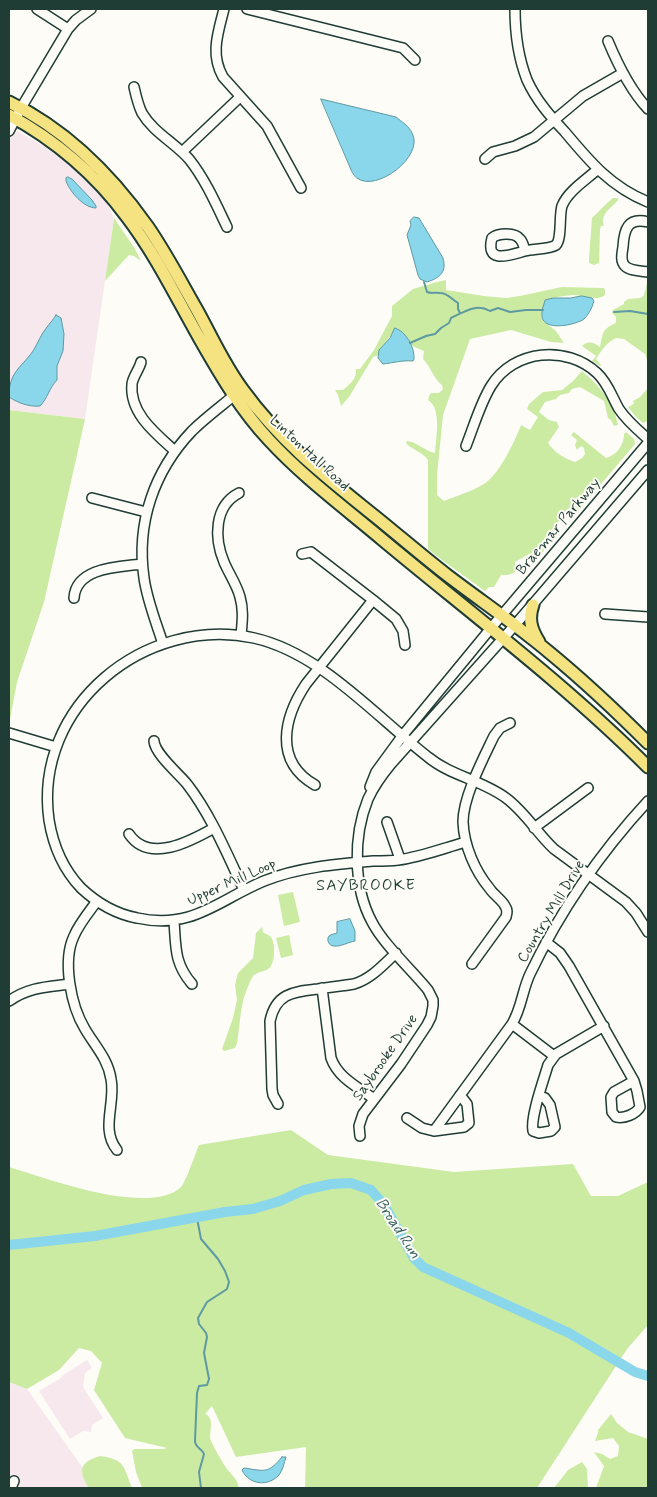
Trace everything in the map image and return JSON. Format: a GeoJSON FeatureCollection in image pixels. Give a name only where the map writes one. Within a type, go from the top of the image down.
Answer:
{"type":"FeatureCollection","features":[{"type":"Feature","properties":{"kind":"main road","name":"Linton Hall Road"},"geometry":{"type":"LineString","coordinates":[[9,102],[44,122],[82,152],[128,200],[149,228],[167,257],[212,338],[238,392],[268,440],[290,462],[581,703],[648,767]]}},
{"type":"Feature","properties":{"kind":"main road","name":"Linton Hall Road"},"geometry":{"type":"LineString","coordinates":[[12,117],[48,139],[82,166],[113,199],[128,218],[160,268],[220,375],[306,460],[447,575],[541,646],[648,743]]}},
{"type":"Feature","properties":{"kind":"main road"},"geometry":{"type":"LineString","coordinates":[[533,605],[530,616],[531,625],[541,646]]}},
{"type":"Feature","properties":{"kind":"street"},"geometry":{"type":"LineString","coordinates":[[37,9],[68,29]]}},
{"type":"Feature","properties":{"kind":"street"},"geometry":{"type":"LineString","coordinates":[[9,130],[12,117],[21,108],[68,29],[76,20],[91,9]]}},
{"type":"Feature","properties":{"kind":"street"},"geometry":{"type":"LineString","coordinates":[[224,9],[215,44],[217,64],[222,77],[267,126],[302,188]]}},
{"type":"Feature","properties":{"kind":"street"},"geometry":{"type":"LineString","coordinates":[[247,9],[403,48],[415,60]]}},
{"type":"Feature","properties":{"kind":"street"},"geometry":{"type":"LineString","coordinates":[[516,9],[515,28],[517,44],[526,75],[535,94],[554,119],[598,169],[627,192],[648,202]]}},
{"type":"Feature","properties":{"kind":"street"},"geometry":{"type":"LineString","coordinates":[[608,41],[623,73],[636,95],[648,109]]}},
{"type":"Feature","properties":{"kind":"street"},"geometry":{"type":"LineString","coordinates":[[485,159],[493,152],[529,140],[583,96],[623,73]]}},
{"type":"Feature","properties":{"kind":"street"},"geometry":{"type":"LineString","coordinates":[[134,87],[143,115],[150,124],[190,161],[207,186],[227,227]]}},
{"type":"Feature","properties":{"kind":"street"},"geometry":{"type":"LineString","coordinates":[[182,152],[240,96]]}},
{"type":"Feature","properties":{"kind":"street"},"geometry":{"type":"LineString","coordinates":[[525,251],[551,247],[557,244],[559,241],[561,212],[565,200],[598,169]]}},
{"type":"Feature","properties":{"kind":"street"},"geometry":{"type":"LineString","coordinates":[[648,222],[638,220],[628,225],[623,235],[622,258],[624,265],[627,267],[648,272]]}},
{"type":"Feature","properties":{"kind":"street"},"geometry":{"type":"LineString","coordinates":[[466,446],[486,397],[497,379],[520,361],[529,357],[546,354],[571,358],[581,362],[598,374],[624,416],[648,439]]}},
{"type":"Feature","properties":{"kind":"street"},"geometry":{"type":"LineString","coordinates":[[141,362],[132,383],[133,398],[136,406],[146,423],[175,451]]}},
{"type":"Feature","properties":{"kind":"street"},"geometry":{"type":"LineString","coordinates":[[163,644],[148,594],[142,564],[142,543],[146,512],[157,482],[175,451],[193,430],[238,392]]}},
{"type":"Feature","properties":{"kind":"street","name":"Braemar Parkway"},"geometry":{"type":"LineString","coordinates":[[491,628],[648,443]]}},
{"type":"Feature","properties":{"kind":"street","name":"Braemar Parkway"},"geometry":{"type":"LineString","coordinates":[[504,638],[648,470]]}},
{"type":"Feature","properties":{"kind":"street"},"geometry":{"type":"LineString","coordinates":[[239,493],[223,506],[218,531],[220,552],[241,598],[243,618],[241,636]]}},
{"type":"Feature","properties":{"kind":"street"},"geometry":{"type":"LineString","coordinates":[[92,498],[146,512]]}},
{"type":"Feature","properties":{"kind":"street"},"geometry":{"type":"LineString","coordinates":[[302,554],[310,552],[396,620],[403,631],[405,644]]}},
{"type":"Feature","properties":{"kind":"street"},"geometry":{"type":"LineString","coordinates":[[74,598],[76,586],[83,578],[113,567],[142,564]]}},
{"type":"Feature","properties":{"kind":"street"},"geometry":{"type":"LineString","coordinates":[[315,785],[306,780],[296,769],[288,751],[286,733],[293,706],[306,684],[373,600]]}},
{"type":"Feature","properties":{"kind":"street"},"geometry":{"type":"LineString","coordinates":[[605,614],[648,617]]}},
{"type":"Feature","properties":{"kind":"street","name":"Saybrooke Drive"},"geometry":{"type":"LineString","coordinates":[[360,1136],[359,1126],[363,1114],[401,1064],[427,1025],[433,1008],[433,1000],[428,990],[379,933],[364,906],[358,863],[360,836],[368,792],[376,772],[403,735],[491,628]]}},
{"type":"Feature","properties":{"kind":"street","name":"Upper Mill Loop"},"geometry":{"type":"LineString","coordinates":[[466,842],[400,859],[319,867],[283,875],[244,890],[207,911],[174,921],[149,920],[126,916],[97,901],[85,891],[69,873],[59,856],[50,826],[47,798],[50,769],[56,747],[81,702],[108,674],[129,660],[163,644],[193,637],[209,635],[241,636],[263,641],[298,655],[319,668],[440,766],[474,780],[507,798],[554,849],[626,902],[648,931]]}},
{"type":"Feature","properties":{"kind":"street","name":"Saybrooke Drive"},"geometry":{"type":"LineString","coordinates":[[365,809],[370,795],[380,778],[504,638]]}},
{"type":"Feature","properties":{"kind":"street"},"geometry":{"type":"LineString","coordinates":[[472,964],[502,923],[507,912],[505,905],[481,877],[472,859],[466,842],[463,813],[467,796],[496,732],[504,724],[510,723]]}},
{"type":"Feature","properties":{"kind":"street"},"geometry":{"type":"LineString","coordinates":[[9,733],[56,747]]}},
{"type":"Feature","properties":{"kind":"street"},"geometry":{"type":"LineString","coordinates":[[154,741],[156,749],[194,794],[214,828],[244,890]]}},
{"type":"Feature","properties":{"kind":"street"},"geometry":{"type":"LineString","coordinates":[[534,828],[588,788]]}},
{"type":"Feature","properties":{"kind":"street","name":"Country Mill Drive"},"geometry":{"type":"LineString","coordinates":[[434,1131],[512,1024],[520,1007],[526,982],[546,942],[570,904],[626,826],[648,801]]}},
{"type":"Feature","properties":{"kind":"street"},"geometry":{"type":"LineString","coordinates":[[387,822],[400,859]]}},
{"type":"Feature","properties":{"kind":"street"},"geometry":{"type":"LineString","coordinates":[[130,834],[140,844],[163,848],[189,842],[214,828]]}},
{"type":"Feature","properties":{"kind":"street"},"geometry":{"type":"LineString","coordinates":[[97,901],[77,929],[70,947],[68,958],[70,984],[75,1008],[80,1020],[101,1052],[109,1070],[112,1087],[108,1128],[111,1141],[117,1150]]}},
{"type":"Feature","properties":{"kind":"street"},"geometry":{"type":"LineString","coordinates":[[174,921],[178,960],[183,973],[192,984]]}},
{"type":"Feature","properties":{"kind":"street"},"geometry":{"type":"LineString","coordinates":[[546,942],[566,960],[634,1081]]}},
{"type":"Feature","properties":{"kind":"street"},"geometry":{"type":"LineString","coordinates":[[278,1104],[272,1089],[270,1021],[277,1003],[295,992],[361,982],[369,978],[396,953]]}},
{"type":"Feature","properties":{"kind":"street"},"geometry":{"type":"LineString","coordinates":[[9,1001],[21,993],[30,990],[70,984]]}},
{"type":"Feature","properties":{"kind":"street"},"geometry":{"type":"LineString","coordinates":[[322,988],[333,1065],[344,1078],[374,1099]]}},
{"type":"Feature","properties":{"kind":"street"},"geometry":{"type":"LineString","coordinates":[[512,1024],[554,1056]]}},
{"type":"Feature","properties":{"kind":"street"},"geometry":{"type":"LineString","coordinates":[[539,1096],[548,1065],[554,1056],[604,1026]]}},
{"type":"Feature","properties":{"kind":"street"},"geometry":{"type":"LineString","coordinates":[[407,1118],[422,1128],[434,1131],[464,1127],[469,1123],[467,1104],[460,1095]]}},
{"type":"Feature","properties":{"kind":"shaded area"},"geometry":{"type":"Polygon","coordinates":[[[9,127],[39,143],[69,164],[104,196],[114,218],[85,419],[9,410],[9,127]]]}},
{"type":"Feature","properties":{"kind":"shaded area"},"geometry":{"type":"Polygon","coordinates":[[[87,1360],[92,1368],[85,1373],[83,1387],[103,1418],[92,1425],[91,1432],[83,1431],[70,1439],[39,1391],[87,1360]]]}},
{"type":"Feature","properties":{"kind":"shaded area"},"geometry":{"type":"Polygon","coordinates":[[[9,1382],[27,1389],[97,1488],[9,1488],[9,1382]]]}},
{"type":"Feature","properties":{"kind":"green space"},"geometry":{"type":"Polygon","coordinates":[[[613,198],[618,198],[618,200],[605,214],[604,226],[601,226],[600,229],[599,263],[594,265],[589,263],[592,218],[613,198]]]}},
{"type":"Feature","properties":{"kind":"green space"},"geometry":{"type":"Polygon","coordinates":[[[114,218],[141,261],[129,255],[105,281],[114,218]]]}},
{"type":"Feature","properties":{"kind":"green space"},"geometry":{"type":"Polygon","coordinates":[[[446,280],[446,290],[484,296],[506,298],[562,287],[604,288],[605,295],[594,298],[573,295],[545,300],[541,315],[543,321],[556,331],[564,343],[551,342],[511,330],[470,339],[443,415],[437,495],[444,501],[475,489],[490,480],[506,457],[521,425],[530,430],[538,417],[527,409],[529,404],[543,392],[562,390],[582,371],[605,395],[613,409],[618,425],[614,426],[608,418],[604,401],[580,387],[572,389],[569,393],[545,402],[539,412],[549,420],[557,422],[559,427],[548,443],[560,455],[575,462],[585,454],[584,448],[581,446],[577,450],[575,445],[577,440],[571,435],[574,432],[606,458],[613,455],[619,449],[626,432],[634,439],[635,444],[580,509],[574,513],[564,515],[556,525],[550,542],[541,554],[529,554],[515,562],[515,572],[501,575],[494,587],[489,587],[485,591],[428,549],[428,460],[406,443],[407,441],[411,442],[435,453],[437,417],[432,404],[428,400],[431,393],[439,393],[443,389],[423,359],[424,351],[410,345],[408,338],[397,328],[379,350],[379,355],[373,357],[349,397],[341,406],[335,390],[343,390],[350,383],[355,376],[356,369],[360,369],[374,350],[392,316],[392,306],[413,289],[446,280]]]}},
{"type":"Feature","properties":{"kind":"green space"},"geometry":{"type":"Polygon","coordinates":[[[647,283],[648,363],[645,354],[624,339],[616,338],[607,344],[596,359],[600,366],[592,361],[596,356],[582,346],[594,343],[600,347],[604,332],[608,327],[616,323],[616,317],[612,313],[613,310],[624,304],[628,299],[641,298],[644,295],[647,283]]]}},
{"type":"Feature","properties":{"kind":"green space"},"geometry":{"type":"Polygon","coordinates":[[[648,388],[648,421],[643,423],[628,407],[634,404],[633,401],[640,397],[648,388]]]}},
{"type":"Feature","properties":{"kind":"green space"},"geometry":{"type":"Polygon","coordinates":[[[9,410],[85,419],[44,602],[17,682],[9,725],[9,410]]]}},
{"type":"Feature","properties":{"kind":"green space"},"geometry":{"type":"Polygon","coordinates":[[[293,892],[300,922],[284,926],[278,895],[293,892]]]}},
{"type":"Feature","properties":{"kind":"green space"},"geometry":{"type":"Polygon","coordinates":[[[262,927],[263,932],[270,936],[273,942],[274,955],[272,963],[269,968],[254,975],[252,978],[243,1002],[237,1043],[235,1048],[224,1051],[222,1049],[237,1000],[235,985],[238,973],[253,958],[256,933],[262,927]]]}},
{"type":"Feature","properties":{"kind":"green space"},"geometry":{"type":"Polygon","coordinates":[[[289,935],[293,955],[281,958],[276,938],[289,935]]]}},
{"type":"Feature","properties":{"kind":"green space"},"geometry":{"type":"Polygon","coordinates":[[[291,1130],[328,1155],[454,1172],[573,1164],[591,1196],[618,1196],[648,1182],[648,1325],[627,1349],[537,1488],[305,1488],[306,1447],[236,1457],[212,1406],[205,1414],[211,1422],[211,1441],[236,1480],[239,1488],[142,1488],[136,1472],[132,1451],[134,1449],[167,1448],[125,1438],[94,1390],[102,1363],[91,1351],[79,1348],[59,1370],[27,1389],[9,1382],[9,1167],[97,1192],[122,1197],[146,1198],[166,1195],[181,1187],[199,1145],[291,1130]]]}},
{"type":"Feature","properties":{"kind":"green space"},"geometry":{"type":"Polygon","coordinates":[[[611,1414],[617,1423],[628,1432],[648,1439],[648,1488],[596,1488],[604,1466],[594,1452],[610,1459],[618,1456],[619,1446],[613,1438],[595,1441],[598,1430],[611,1414]]]}},
{"type":"Feature","properties":{"kind":"green space"},"geometry":{"type":"Polygon","coordinates":[[[100,1456],[115,1460],[122,1465],[132,1488],[89,1488],[83,1477],[82,1468],[88,1461],[100,1456]]]}},
{"type":"Feature","properties":{"kind":"green space"},"geometry":{"type":"Polygon","coordinates":[[[582,1462],[587,1469],[588,1488],[554,1488],[568,1470],[582,1462]]]}},
{"type":"Feature","properties":{"kind":"water"},"geometry":{"type":"Polygon","coordinates":[[[321,99],[396,117],[412,133],[414,142],[412,152],[396,170],[386,176],[375,181],[365,181],[357,178],[352,172],[321,99]]]}},
{"type":"Feature","properties":{"kind":"water"},"geometry":{"type":"Polygon","coordinates":[[[68,177],[92,200],[96,208],[82,202],[74,194],[66,181],[68,177]]]}},
{"type":"Feature","properties":{"kind":"water"},"geometry":{"type":"Polygon","coordinates":[[[414,217],[419,218],[443,258],[444,263],[441,274],[436,279],[427,282],[420,279],[418,275],[407,235],[411,225],[410,221],[414,217]]]}},
{"type":"Feature","properties":{"kind":"water"},"geometry":{"type":"Polygon","coordinates":[[[582,296],[592,298],[594,301],[584,319],[560,326],[554,326],[544,321],[542,312],[545,300],[582,296]]]}},
{"type":"Feature","properties":{"kind":"water"},"geometry":{"type":"Polygon","coordinates":[[[56,315],[61,318],[64,334],[63,351],[57,366],[57,380],[40,406],[20,403],[9,397],[13,376],[33,351],[56,315]]]}},
{"type":"Feature","properties":{"kind":"water"},"geometry":{"type":"Polygon","coordinates":[[[395,328],[409,340],[414,359],[413,361],[383,364],[378,358],[379,350],[390,338],[395,328]]]}},
{"type":"Feature","properties":{"kind":"water"},"geometry":{"type":"Polygon","coordinates":[[[350,919],[355,931],[355,941],[339,946],[329,944],[329,936],[337,933],[337,922],[350,919]]]}},
{"type":"Feature","properties":{"kind":"water"},"geometry":{"type":"Polygon","coordinates":[[[282,1457],[286,1457],[282,1471],[275,1479],[264,1483],[249,1479],[242,1470],[244,1468],[266,1470],[282,1457]]]}},
{"type":"Feature","properties":{"kind":"waterway"},"geometry":{"type":"LineString","coordinates":[[424,282],[427,292],[445,294],[458,303],[460,313]]}},
{"type":"Feature","properties":{"kind":"waterway"},"geometry":{"type":"LineString","coordinates":[[410,343],[435,334],[449,323],[451,318],[470,309],[480,308],[490,311],[498,308],[510,312],[543,310]]}},
{"type":"Feature","properties":{"kind":"waterway"},"geometry":{"type":"LineString","coordinates":[[614,312],[630,311],[648,314]]}},
{"type":"Feature","properties":{"kind":"waterway","name":"Broad Run"},"geometry":{"type":"LineString","coordinates":[[9,1245],[95,1236],[225,1212],[253,1209],[280,1201],[304,1190],[331,1184],[351,1183],[371,1190],[384,1205],[414,1258],[423,1267],[569,1333],[635,1372],[648,1376]]}},
{"type":"Feature","properties":{"kind":"waterway"},"geometry":{"type":"LineString","coordinates":[[197,1218],[201,1239],[218,1259],[229,1282],[227,1289],[207,1302],[198,1318],[199,1324],[207,1337],[204,1353],[209,1379],[207,1385],[199,1386],[197,1393],[195,1441],[204,1454],[199,1472],[201,1488]]}},
{"type":"Feature","properties":{"kind":"district","name":"SAYBROOKE"},"geometry":{"type":"Point","coordinates":[366,887]}}]}
